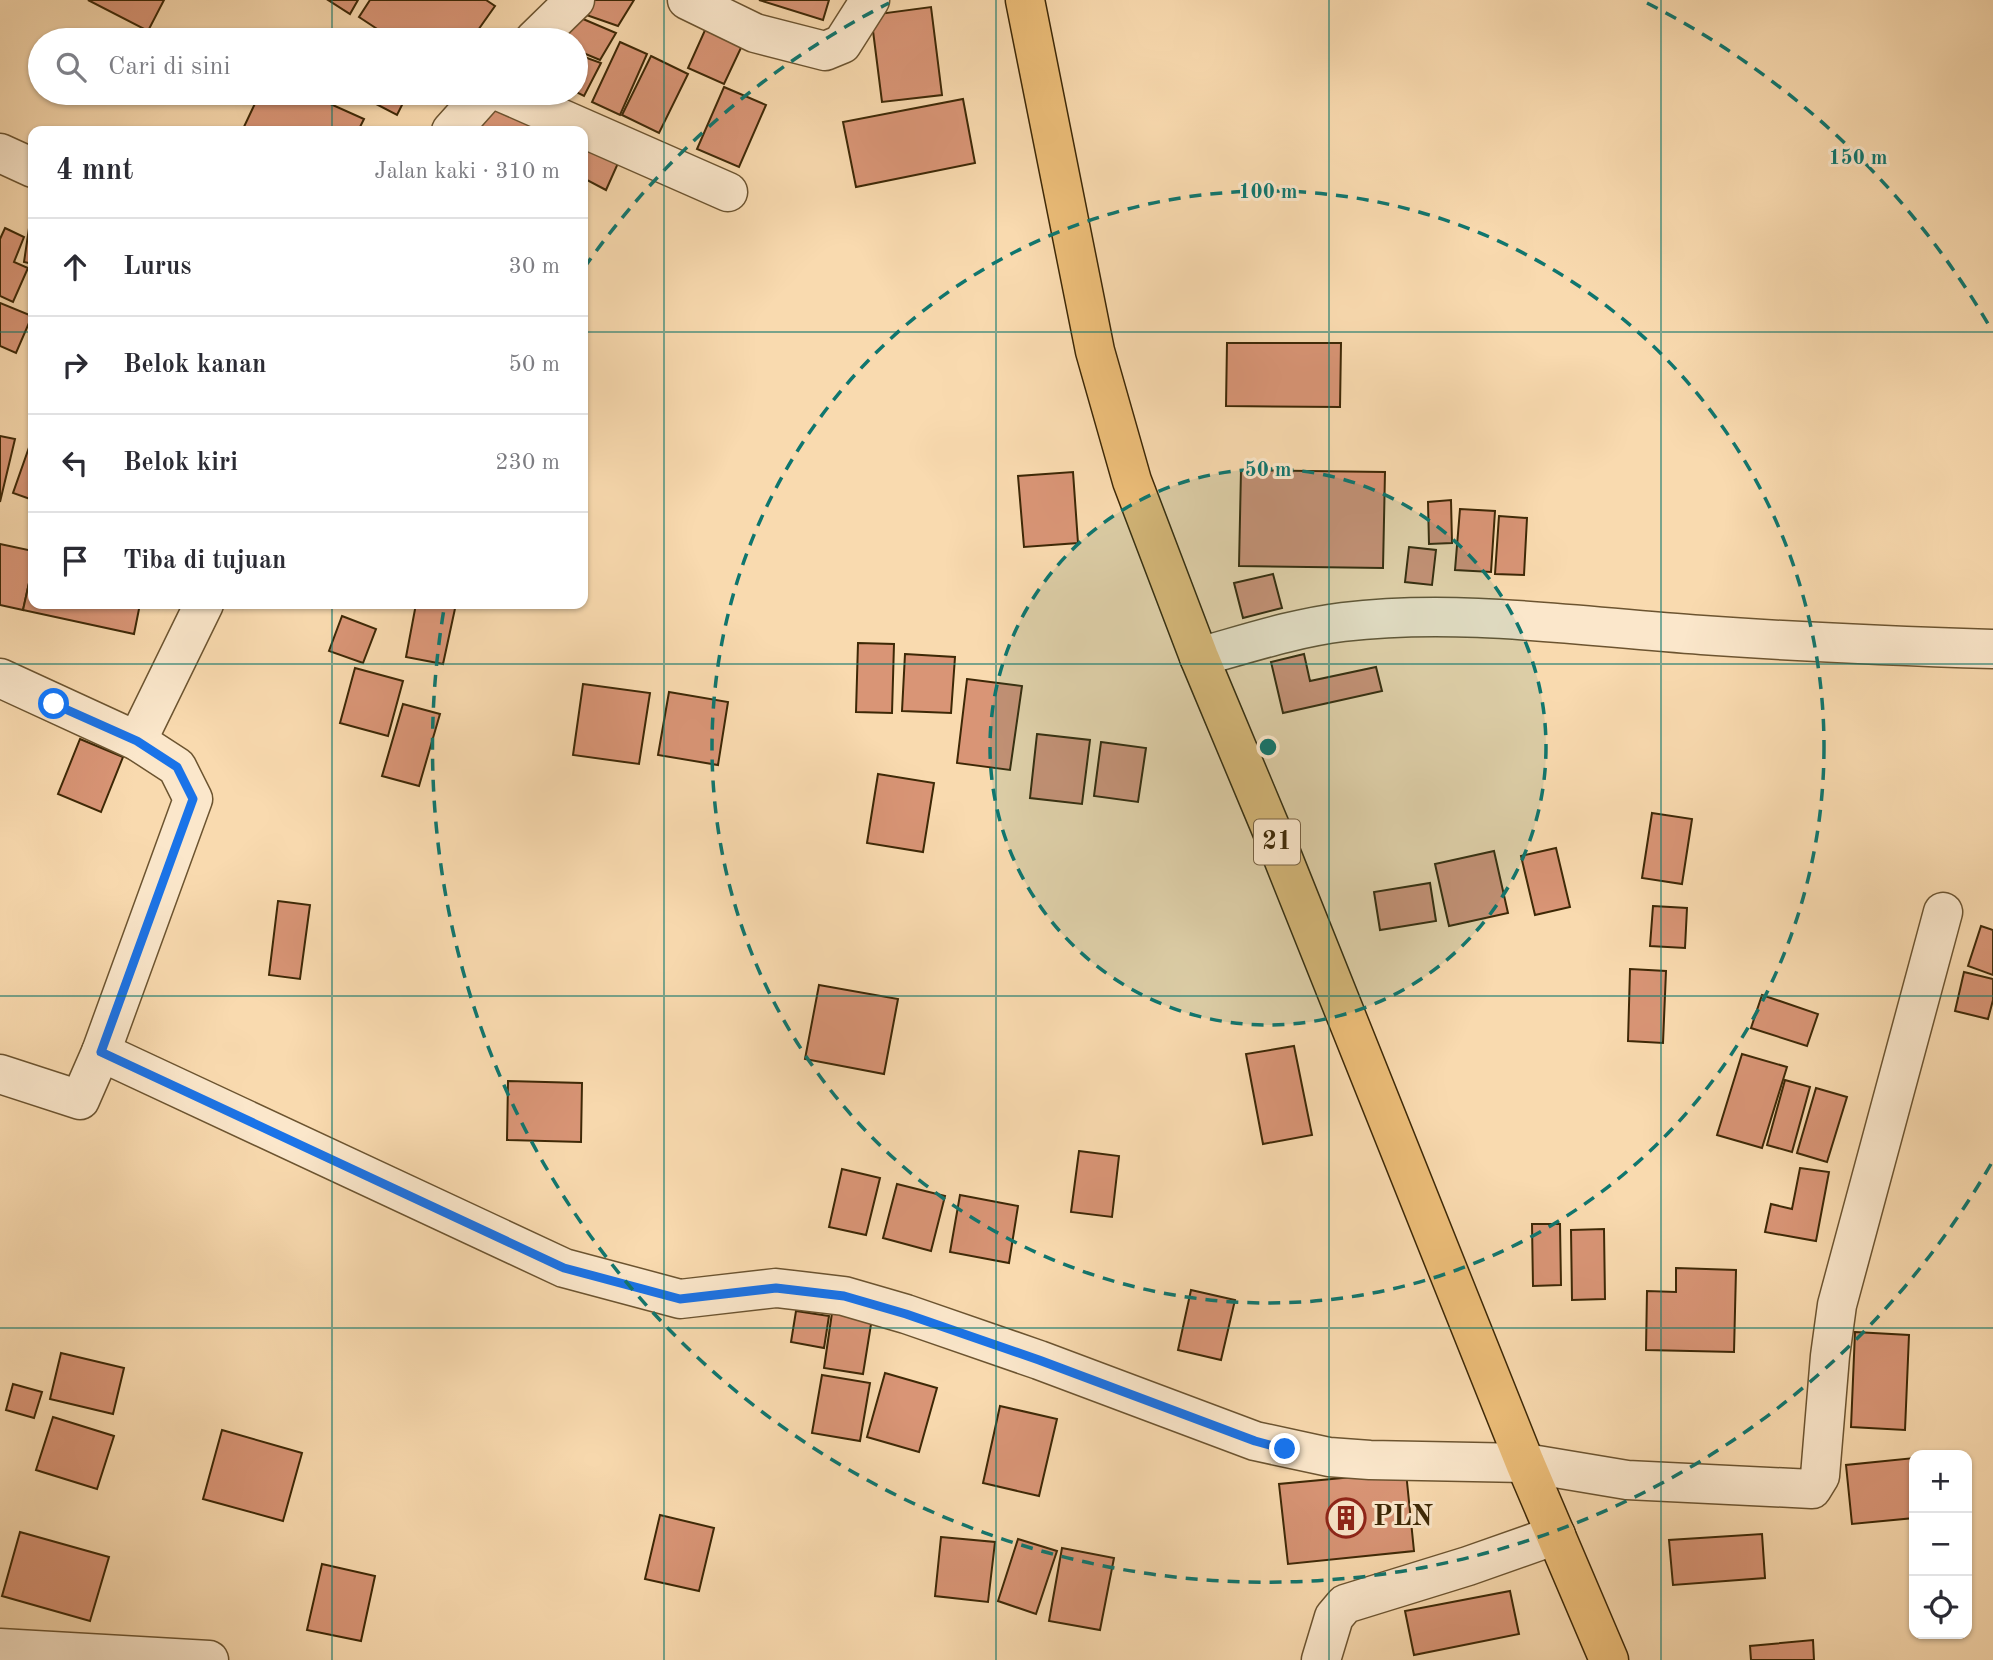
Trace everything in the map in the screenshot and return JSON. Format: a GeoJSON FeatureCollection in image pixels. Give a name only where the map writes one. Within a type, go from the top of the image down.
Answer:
{"type":"FeatureCollection","features":[{"type":"Feature","properties":{"kind":"highway","name":"21"},"geometry":{"type":"LineString","coordinates":[[1025,0],[1095,351],[1132,481],[1199,657],[1284,860],[1525,1463],[1609,1660]]}},
{"type":"Feature","properties":{"kind":"street"},"geometry":{"type":"LineString","coordinates":[[546,28],[575,0]]}},
{"type":"Feature","properties":{"kind":"street"},"geometry":{"type":"LineString","coordinates":[[687,0],[755,33],[825,51],[842,44],[870,0]]}},
{"type":"Feature","properties":{"kind":"street"},"geometry":{"type":"LineString","coordinates":[[455,126],[474,105]]}},
{"type":"Feature","properties":{"kind":"street"},"geometry":{"type":"LineString","coordinates":[[530,105],[578,126]]}},
{"type":"Feature","properties":{"kind":"street"},"geometry":{"type":"LineString","coordinates":[[588,130],[728,192]]}},
{"type":"Feature","properties":{"kind":"street"},"geometry":{"type":"LineString","coordinates":[[0,153],[28,166]]}},
{"type":"Feature","properties":{"kind":"street"},"geometry":{"type":"LineString","coordinates":[[137,741],[202,609]]}},
{"type":"Feature","properties":{"kind":"street"},"geometry":{"type":"LineString","coordinates":[[1199,657],[1296,630],[1342,622],[1462,617],[1559,622],[1702,635],[1993,649]]}},
{"type":"Feature","properties":{"kind":"street"},"geometry":{"type":"LineString","coordinates":[[0,678],[137,741],[177,767],[193,799],[101,1052],[80,1100],[0,1074]]}},
{"type":"Feature","properties":{"kind":"street"},"geometry":{"type":"LineString","coordinates":[[101,1052],[564,1268],[680,1299],[776,1288],[844,1296],[979,1339],[1255,1441],[1329,1457],[1370,1461],[1525,1463],[1627,1480],[1812,1489],[1820,1476],[1837,1305],[1943,912]]}},
{"type":"Feature","properties":{"kind":"street"},"geometry":{"type":"LineString","coordinates":[[1321,1660],[1334,1617],[1345,1604],[1468,1566],[1556,1535]]}},
{"type":"Feature","properties":{"kind":"street"},"geometry":{"type":"LineString","coordinates":[[0,1648],[209,1660]]}},
{"type":"Feature","properties":{"kind":"building"},"geometry":{"type":"Polygon","coordinates":[[[88,0],[164,0],[150,28],[142,28],[88,0]]]}},
{"type":"Feature","properties":{"kind":"building"},"geometry":{"type":"Polygon","coordinates":[[[328,0],[358,0],[350,14],[328,0]]]}},
{"type":"Feature","properties":{"kind":"building"},"geometry":{"type":"Polygon","coordinates":[[[370,0],[486,0],[495,6],[479,28],[376,28],[359,17],[370,0]]]}},
{"type":"Feature","properties":{"kind":"building"},"geometry":{"type":"Polygon","coordinates":[[[584,0],[634,0],[618,26],[575,11],[584,0]]]}},
{"type":"Feature","properties":{"kind":"building"},"geometry":{"type":"Polygon","coordinates":[[[759,0],[829,0],[823,20],[759,0]]]}},
{"type":"Feature","properties":{"kind":"building"},"geometry":{"type":"Polygon","coordinates":[[[931,7],[942,95],[882,102],[871,15],[931,7]]]}},
{"type":"Feature","properties":{"kind":"building"},"geometry":{"type":"Polygon","coordinates":[[[569,13],[616,33],[600,60],[588,55],[588,28],[558,28],[569,13]]]}},
{"type":"Feature","properties":{"kind":"building"},"geometry":{"type":"Polygon","coordinates":[[[710,19],[747,35],[724,84],[688,68],[710,19]]]}},
{"type":"Feature","properties":{"kind":"building"},"geometry":{"type":"Polygon","coordinates":[[[620,42],[647,54],[620,115],[592,102],[620,42]]]}},
{"type":"Feature","properties":{"kind":"building"},"geometry":{"type":"Polygon","coordinates":[[[651,56],[688,74],[659,133],[622,115],[651,56]]]}},
{"type":"Feature","properties":{"kind":"building"},"geometry":{"type":"Polygon","coordinates":[[[588,58],[601,63],[588,88],[588,58]]]}},
{"type":"Feature","properties":{"kind":"building"},"geometry":{"type":"Polygon","coordinates":[[[724,87],[766,105],[739,167],[697,149],[724,87]]]}},
{"type":"Feature","properties":{"kind":"building"},"geometry":{"type":"Polygon","coordinates":[[[963,99],[975,163],[856,187],[843,122],[963,99]]]}},
{"type":"Feature","properties":{"kind":"building"},"geometry":{"type":"Polygon","coordinates":[[[254,105],[333,105],[364,119],[360,126],[244,126],[254,105]]]}},
{"type":"Feature","properties":{"kind":"building"},"geometry":{"type":"Polygon","coordinates":[[[378,105],[402,105],[397,115],[378,105]]]}},
{"type":"Feature","properties":{"kind":"building"},"geometry":{"type":"Polygon","coordinates":[[[490,105],[521,105],[546,115],[542,126],[481,126],[490,105]]]}},
{"type":"Feature","properties":{"kind":"building"},"geometry":{"type":"Polygon","coordinates":[[[588,136],[623,152],[606,190],[588,181],[588,136]]]}},
{"type":"Feature","properties":{"kind":"building"},"geometry":{"type":"Polygon","coordinates":[[[5,228],[24,237],[14,262],[28,268],[13,302],[0,296],[0,239],[5,228]]]}},
{"type":"Feature","properties":{"kind":"building"},"geometry":{"type":"Polygon","coordinates":[[[28,235],[28,263],[24,262],[28,235]]]}},
{"type":"Feature","properties":{"kind":"building"},"geometry":{"type":"Polygon","coordinates":[[[0,303],[28,314],[28,325],[16,353],[0,346],[0,303]]]}},
{"type":"Feature","properties":{"kind":"building"},"geometry":{"type":"Polygon","coordinates":[[[1227,343],[1341,343],[1340,407],[1226,406],[1227,343]]]}},
{"type":"Feature","properties":{"kind":"building"},"geometry":{"type":"Polygon","coordinates":[[[0,436],[15,439],[0,502],[0,436]]]}},
{"type":"Feature","properties":{"kind":"building"},"geometry":{"type":"Polygon","coordinates":[[[28,450],[28,498],[13,493],[28,450]]]}},
{"type":"Feature","properties":{"kind":"building"},"geometry":{"type":"Polygon","coordinates":[[[1241,470],[1385,472],[1383,568],[1239,566],[1241,470]]]}},
{"type":"Feature","properties":{"kind":"building"},"geometry":{"type":"Polygon","coordinates":[[[1073,472],[1078,543],[1024,547],[1018,476],[1073,472]]]}},
{"type":"Feature","properties":{"kind":"building"},"geometry":{"type":"Polygon","coordinates":[[[1451,500],[1452,543],[1429,544],[1428,502],[1451,500]]]}},
{"type":"Feature","properties":{"kind":"building"},"geometry":{"type":"Polygon","coordinates":[[[1460,509],[1495,511],[1491,572],[1455,570],[1460,509]]]}},
{"type":"Feature","properties":{"kind":"building"},"geometry":{"type":"Polygon","coordinates":[[[1499,516],[1527,518],[1524,575],[1495,574],[1499,516]]]}},
{"type":"Feature","properties":{"kind":"building"},"geometry":{"type":"Polygon","coordinates":[[[0,544],[28,550],[28,588],[23,610],[0,605],[0,544]]]}},
{"type":"Feature","properties":{"kind":"building"},"geometry":{"type":"Polygon","coordinates":[[[1409,547],[1436,550],[1432,585],[1405,582],[1409,547]]]}},
{"type":"Feature","properties":{"kind":"building"},"geometry":{"type":"Polygon","coordinates":[[[1273,574],[1282,608],[1243,618],[1234,583],[1273,574]]]}},
{"type":"Feature","properties":{"kind":"building"},"geometry":{"type":"Polygon","coordinates":[[[28,588],[28,609],[139,609],[134,634],[23,610],[28,588]]]}},
{"type":"Feature","properties":{"kind":"building"},"geometry":{"type":"Polygon","coordinates":[[[415,609],[455,609],[443,664],[406,657],[415,609]]]}},
{"type":"Feature","properties":{"kind":"building"},"geometry":{"type":"Polygon","coordinates":[[[342,616],[376,629],[363,663],[329,651],[342,616]]]}},
{"type":"Feature","properties":{"kind":"building"},"geometry":{"type":"Polygon","coordinates":[[[858,643],[894,644],[892,713],[856,712],[858,643]]]}},
{"type":"Feature","properties":{"kind":"building"},"geometry":{"type":"Polygon","coordinates":[[[905,654],[955,657],[951,713],[902,711],[905,654]]]}},
{"type":"Feature","properties":{"kind":"building"},"geometry":{"type":"Polygon","coordinates":[[[1304,654],[1310,681],[1376,667],[1382,691],[1283,713],[1271,662],[1304,654]]]}},
{"type":"Feature","properties":{"kind":"building"},"geometry":{"type":"Polygon","coordinates":[[[355,668],[403,681],[388,736],[340,723],[355,668]]]}},
{"type":"Feature","properties":{"kind":"building"},"geometry":{"type":"Polygon","coordinates":[[[967,679],[1022,686],[1010,770],[957,763],[967,679]]]}},
{"type":"Feature","properties":{"kind":"building"},"geometry":{"type":"Polygon","coordinates":[[[583,684],[650,693],[639,764],[573,755],[583,684]]]}},
{"type":"Feature","properties":{"kind":"building"},"geometry":{"type":"Polygon","coordinates":[[[669,692],[728,702],[718,765],[658,755],[669,692]]]}},
{"type":"Feature","properties":{"kind":"building"},"geometry":{"type":"Polygon","coordinates":[[[403,704],[440,714],[419,786],[382,776],[403,704]]]}},
{"type":"Feature","properties":{"kind":"building"},"geometry":{"type":"Polygon","coordinates":[[[1037,734],[1090,740],[1082,804],[1030,798],[1037,734]]]}},
{"type":"Feature","properties":{"kind":"building"},"geometry":{"type":"Polygon","coordinates":[[[80,739],[123,757],[101,812],[58,794],[80,739]]]}},
{"type":"Feature","properties":{"kind":"building"},"geometry":{"type":"Polygon","coordinates":[[[1101,742],[1146,748],[1138,802],[1094,796],[1101,742]]]}},
{"type":"Feature","properties":{"kind":"building"},"geometry":{"type":"Polygon","coordinates":[[[878,774],[934,783],[923,852],[867,843],[878,774]]]}},
{"type":"Feature","properties":{"kind":"building"},"geometry":{"type":"Polygon","coordinates":[[[1652,813],[1692,819],[1682,884],[1642,878],[1652,813]]]}},
{"type":"Feature","properties":{"kind":"building"},"geometry":{"type":"Polygon","coordinates":[[[1556,848],[1570,907],[1535,915],[1521,856],[1556,848]]]}},
{"type":"Feature","properties":{"kind":"building"},"geometry":{"type":"Polygon","coordinates":[[[1494,851],[1508,913],[1449,926],[1435,864],[1494,851]]]}},
{"type":"Feature","properties":{"kind":"building"},"geometry":{"type":"Polygon","coordinates":[[[1430,883],[1436,921],[1380,930],[1374,892],[1430,883]]]}},
{"type":"Feature","properties":{"kind":"building"},"geometry":{"type":"Polygon","coordinates":[[[278,901],[310,905],[300,979],[269,975],[278,901]]]}},
{"type":"Feature","properties":{"kind":"building"},"geometry":{"type":"Polygon","coordinates":[[[1653,906],[1687,908],[1685,948],[1650,946],[1653,906]]]}},
{"type":"Feature","properties":{"kind":"building"},"geometry":{"type":"Polygon","coordinates":[[[1981,926],[1993,930],[1993,975],[1968,966],[1981,926]]]}},
{"type":"Feature","properties":{"kind":"building"},"geometry":{"type":"Polygon","coordinates":[[[1630,969],[1666,971],[1663,1043],[1628,1041],[1630,969]]]}},
{"type":"Feature","properties":{"kind":"building"},"geometry":{"type":"Polygon","coordinates":[[[1964,972],[1993,979],[1993,1000],[1988,1019],[1955,1011],[1964,972]]]}},
{"type":"Feature","properties":{"kind":"building"},"geometry":{"type":"Polygon","coordinates":[[[819,985],[898,999],[884,1074],[805,1059],[819,985]]]}},
{"type":"Feature","properties":{"kind":"building"},"geometry":{"type":"Polygon","coordinates":[[[1762,995],[1818,1014],[1807,1046],[1751,1028],[1762,995]]]}},
{"type":"Feature","properties":{"kind":"building"},"geometry":{"type":"Polygon","coordinates":[[[1294,1046],[1312,1135],[1263,1144],[1246,1054],[1294,1046]]]}},
{"type":"Feature","properties":{"kind":"building"},"geometry":{"type":"Polygon","coordinates":[[[1742,1054],[1787,1067],[1762,1148],[1717,1135],[1742,1054]]]}},
{"type":"Feature","properties":{"kind":"building"},"geometry":{"type":"Polygon","coordinates":[[[1785,1080],[1810,1087],[1792,1152],[1767,1145],[1785,1080]]]}},
{"type":"Feature","properties":{"kind":"building"},"geometry":{"type":"Polygon","coordinates":[[[508,1081],[582,1083],[581,1142],[507,1140],[508,1081]]]}},
{"type":"Feature","properties":{"kind":"building"},"geometry":{"type":"Polygon","coordinates":[[[1816,1088],[1847,1097],[1827,1162],[1797,1153],[1816,1088]]]}},
{"type":"Feature","properties":{"kind":"building"},"geometry":{"type":"Polygon","coordinates":[[[1079,1151],[1119,1156],[1112,1217],[1071,1212],[1079,1151]]]}},
{"type":"Feature","properties":{"kind":"building"},"geometry":{"type":"Polygon","coordinates":[[[1800,1168],[1829,1172],[1816,1241],[1765,1232],[1771,1204],[1792,1209],[1800,1168]]]}},
{"type":"Feature","properties":{"kind":"building"},"geometry":{"type":"Polygon","coordinates":[[[842,1169],[880,1178],[866,1235],[829,1227],[842,1169]]]}},
{"type":"Feature","properties":{"kind":"building"},"geometry":{"type":"Polygon","coordinates":[[[897,1184],[945,1196],[931,1251],[883,1238],[897,1184]]]}},
{"type":"Feature","properties":{"kind":"building"},"geometry":{"type":"Polygon","coordinates":[[[960,1195],[1018,1206],[1009,1263],[950,1252],[960,1195]]]}},
{"type":"Feature","properties":{"kind":"building"},"geometry":{"type":"Polygon","coordinates":[[[1532,1224],[1560,1224],[1561,1285],[1533,1286],[1532,1224]]]}},
{"type":"Feature","properties":{"kind":"building"},"geometry":{"type":"Polygon","coordinates":[[[1604,1229],[1605,1299],[1572,1300],[1571,1230],[1604,1229]]]}},
{"type":"Feature","properties":{"kind":"building"},"geometry":{"type":"Polygon","coordinates":[[[1676,1268],[1736,1270],[1734,1352],[1646,1350],[1647,1291],[1676,1292],[1676,1268]]]}},
{"type":"Feature","properties":{"kind":"building"},"geometry":{"type":"Polygon","coordinates":[[[1191,1290],[1235,1300],[1221,1360],[1178,1350],[1191,1290]]]}},
{"type":"Feature","properties":{"kind":"building"},"geometry":{"type":"Polygon","coordinates":[[[833,1306],[873,1312],[863,1374],[824,1368],[833,1306]]]}},
{"type":"Feature","properties":{"kind":"building"},"geometry":{"type":"Polygon","coordinates":[[[796,1311],[829,1316],[824,1348],[791,1342],[796,1311]]]}},
{"type":"Feature","properties":{"kind":"building"},"geometry":{"type":"Polygon","coordinates":[[[1855,1332],[1909,1335],[1905,1430],[1851,1427],[1855,1332]]]}},
{"type":"Feature","properties":{"kind":"building"},"geometry":{"type":"Polygon","coordinates":[[[61,1353],[124,1368],[113,1414],[50,1399],[61,1353]]]}},
{"type":"Feature","properties":{"kind":"building"},"geometry":{"type":"Polygon","coordinates":[[[885,1373],[937,1388],[919,1452],[867,1437],[885,1373]]]}},
{"type":"Feature","properties":{"kind":"building"},"geometry":{"type":"Polygon","coordinates":[[[822,1375],[870,1383],[860,1441],[812,1433],[822,1375]]]}},
{"type":"Feature","properties":{"kind":"building"},"geometry":{"type":"Polygon","coordinates":[[[13,1384],[42,1392],[34,1418],[6,1410],[13,1384]]]}},
{"type":"Feature","properties":{"kind":"building"},"geometry":{"type":"Polygon","coordinates":[[[1000,1406],[1057,1419],[1039,1496],[983,1483],[1000,1406]]]}},
{"type":"Feature","properties":{"kind":"building"},"geometry":{"type":"Polygon","coordinates":[[[53,1417],[114,1436],[97,1489],[36,1470],[53,1417]]]}},
{"type":"Feature","properties":{"kind":"building"},"geometry":{"type":"Polygon","coordinates":[[[222,1430],[302,1453],[283,1521],[203,1499],[222,1430]]]}},
{"type":"Feature","properties":{"kind":"building"},"geometry":{"type":"Polygon","coordinates":[[[1909,1459],[1909,1518],[1852,1524],[1846,1465],[1909,1459]]]}},
{"type":"Feature","properties":{"kind":"building","name":"PLN"},"geometry":{"type":"Polygon","coordinates":[[[1406,1472],[1414,1551],[1288,1564],[1279,1484],[1406,1472]]]}},
{"type":"Feature","properties":{"kind":"building"},"geometry":{"type":"Polygon","coordinates":[[[660,1515],[714,1528],[699,1591],[645,1579],[660,1515]]]}},
{"type":"Feature","properties":{"kind":"building"},"geometry":{"type":"Polygon","coordinates":[[[20,1532],[109,1557],[90,1621],[2,1596],[20,1532]]]}},
{"type":"Feature","properties":{"kind":"building"},"geometry":{"type":"Polygon","coordinates":[[[1762,1534],[1765,1578],[1673,1585],[1669,1540],[1762,1534]]]}},
{"type":"Feature","properties":{"kind":"building"},"geometry":{"type":"Polygon","coordinates":[[[941,1537],[995,1542],[988,1602],[935,1596],[941,1537]]]}},
{"type":"Feature","properties":{"kind":"building"},"geometry":{"type":"Polygon","coordinates":[[[1018,1539],[1057,1551],[1036,1614],[998,1601],[1018,1539]]]}},
{"type":"Feature","properties":{"kind":"building"},"geometry":{"type":"Polygon","coordinates":[[[1062,1548],[1114,1558],[1100,1630],[1049,1621],[1062,1548]]]}},
{"type":"Feature","properties":{"kind":"building"},"geometry":{"type":"Polygon","coordinates":[[[322,1564],[375,1576],[361,1641],[307,1630],[322,1564]]]}},
{"type":"Feature","properties":{"kind":"building"},"geometry":{"type":"Polygon","coordinates":[[[1510,1591],[1519,1634],[1414,1655],[1405,1611],[1510,1591]]]}},
{"type":"Feature","properties":{"kind":"building"},"geometry":{"type":"Polygon","coordinates":[[[1813,1640],[1814,1660],[1751,1660],[1750,1646],[1813,1640]]]}},
{"type":"Feature","properties":{"kind":"place","name":"PLN"},"geometry":{"type":"Point","coordinates":[1346,1518]}},
{"type":"Feature","properties":{"kind":"route"},"geometry":{"type":"LineString","coordinates":[[54,704],[137,741],[177,767],[193,799],[101,1052],[564,1268],[680,1299],[776,1288],[844,1296],[906,1314],[1039,1360],[1255,1441],[1285,1449]]}}]}
